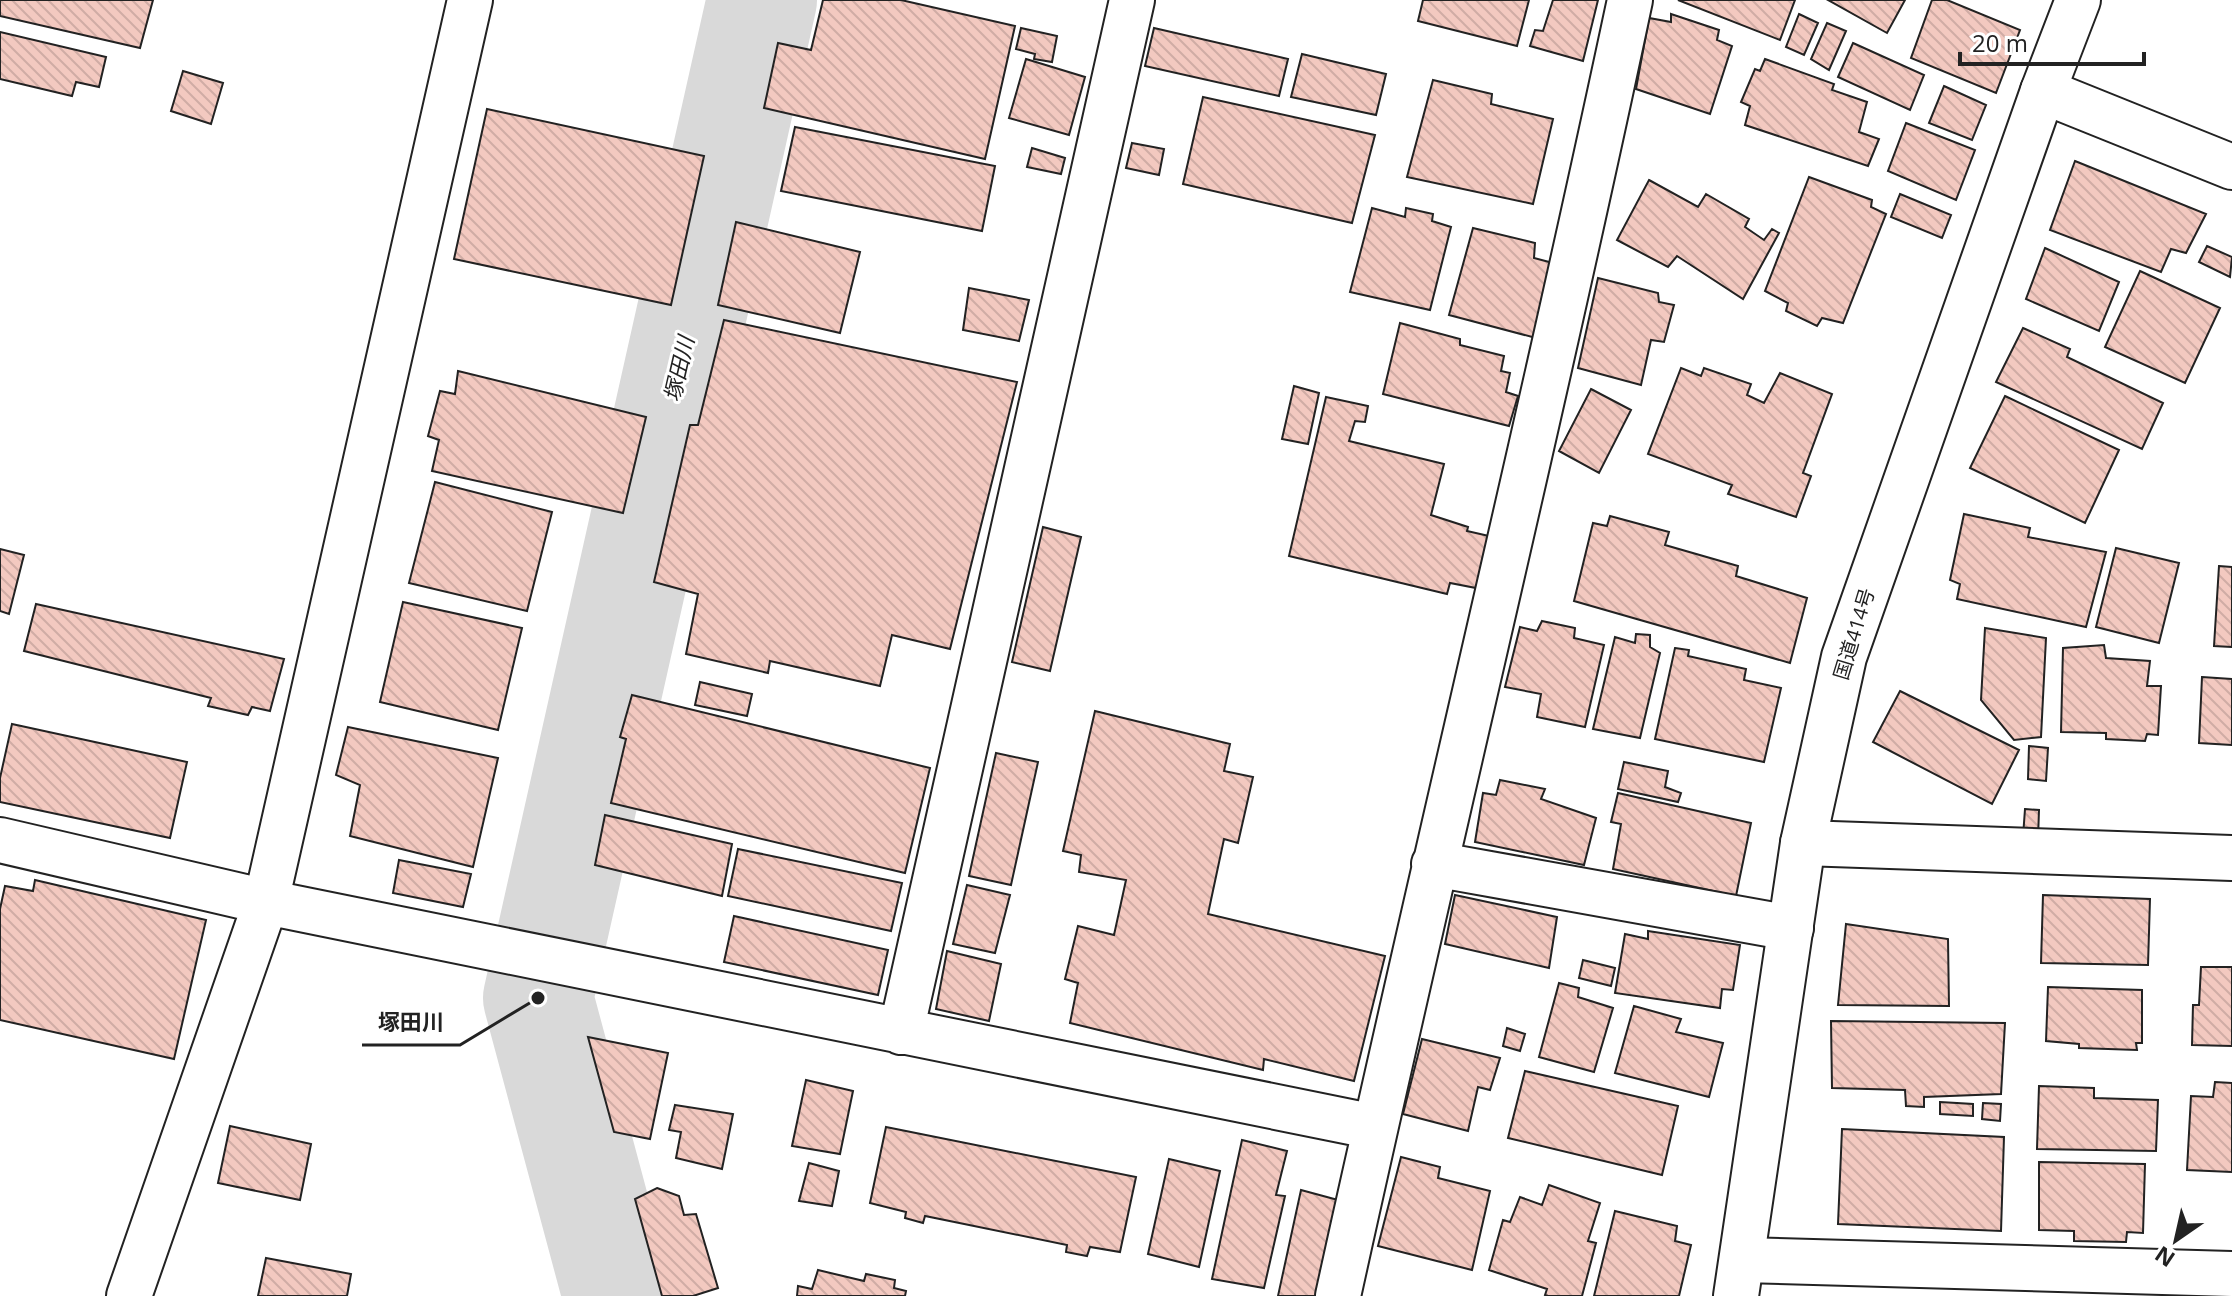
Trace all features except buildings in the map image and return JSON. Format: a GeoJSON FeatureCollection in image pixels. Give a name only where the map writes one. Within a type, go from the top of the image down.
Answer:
{"type":"FeatureCollection","features":[{"type":"Feature","properties":{"kind":"main road"},"geometry":{"type":"LineString","coordinates":[[129,1296],[266,902],[470,0]]}},
{"type":"Feature","properties":{"kind":"main road"},"geometry":{"type":"LineString","coordinates":[[901,1032],[1132,0]]}},
{"type":"Feature","properties":{"kind":"main road"},"geometry":{"type":"LineString","coordinates":[[1338,1296],[1434,864],[1569,287],[1630,0]]}},
{"type":"Feature","properties":{"kind":"main road","name":"国道414号"},"geometry":{"type":"LineString","coordinates":[[1739,1278],[1803,843],[1844,657],[2043,91],[2078,0]]}},
{"type":"Feature","properties":{"kind":"main road"},"geometry":{"type":"LineString","coordinates":[[2043,91],[2232,167]]}},
{"type":"Feature","properties":{"kind":"main road"},"geometry":{"type":"LineString","coordinates":[[0,840],[266,902],[1375,1127]]}},
{"type":"Feature","properties":{"kind":"main road"},"geometry":{"type":"LineString","coordinates":[[1803,843],[2232,858]]}},
{"type":"Feature","properties":{"kind":"main road"},"geometry":{"type":"LineString","coordinates":[[1434,864],[1791,928]]}},
{"type":"Feature","properties":{"kind":"main road"},"geometry":{"type":"LineString","coordinates":[[1739,1278],[2232,1274]]}},
{"type":"Feature","properties":{"kind":"waterway","name":"塚田川"},"geometry":{"type":"LineString","coordinates":[[618,1296],[538,998],[762,0]]}},
{"type":"Feature","properties":{"kind":"place","name":"塚田川"},"geometry":{"type":"Point","coordinates":[538,998]}}]}
